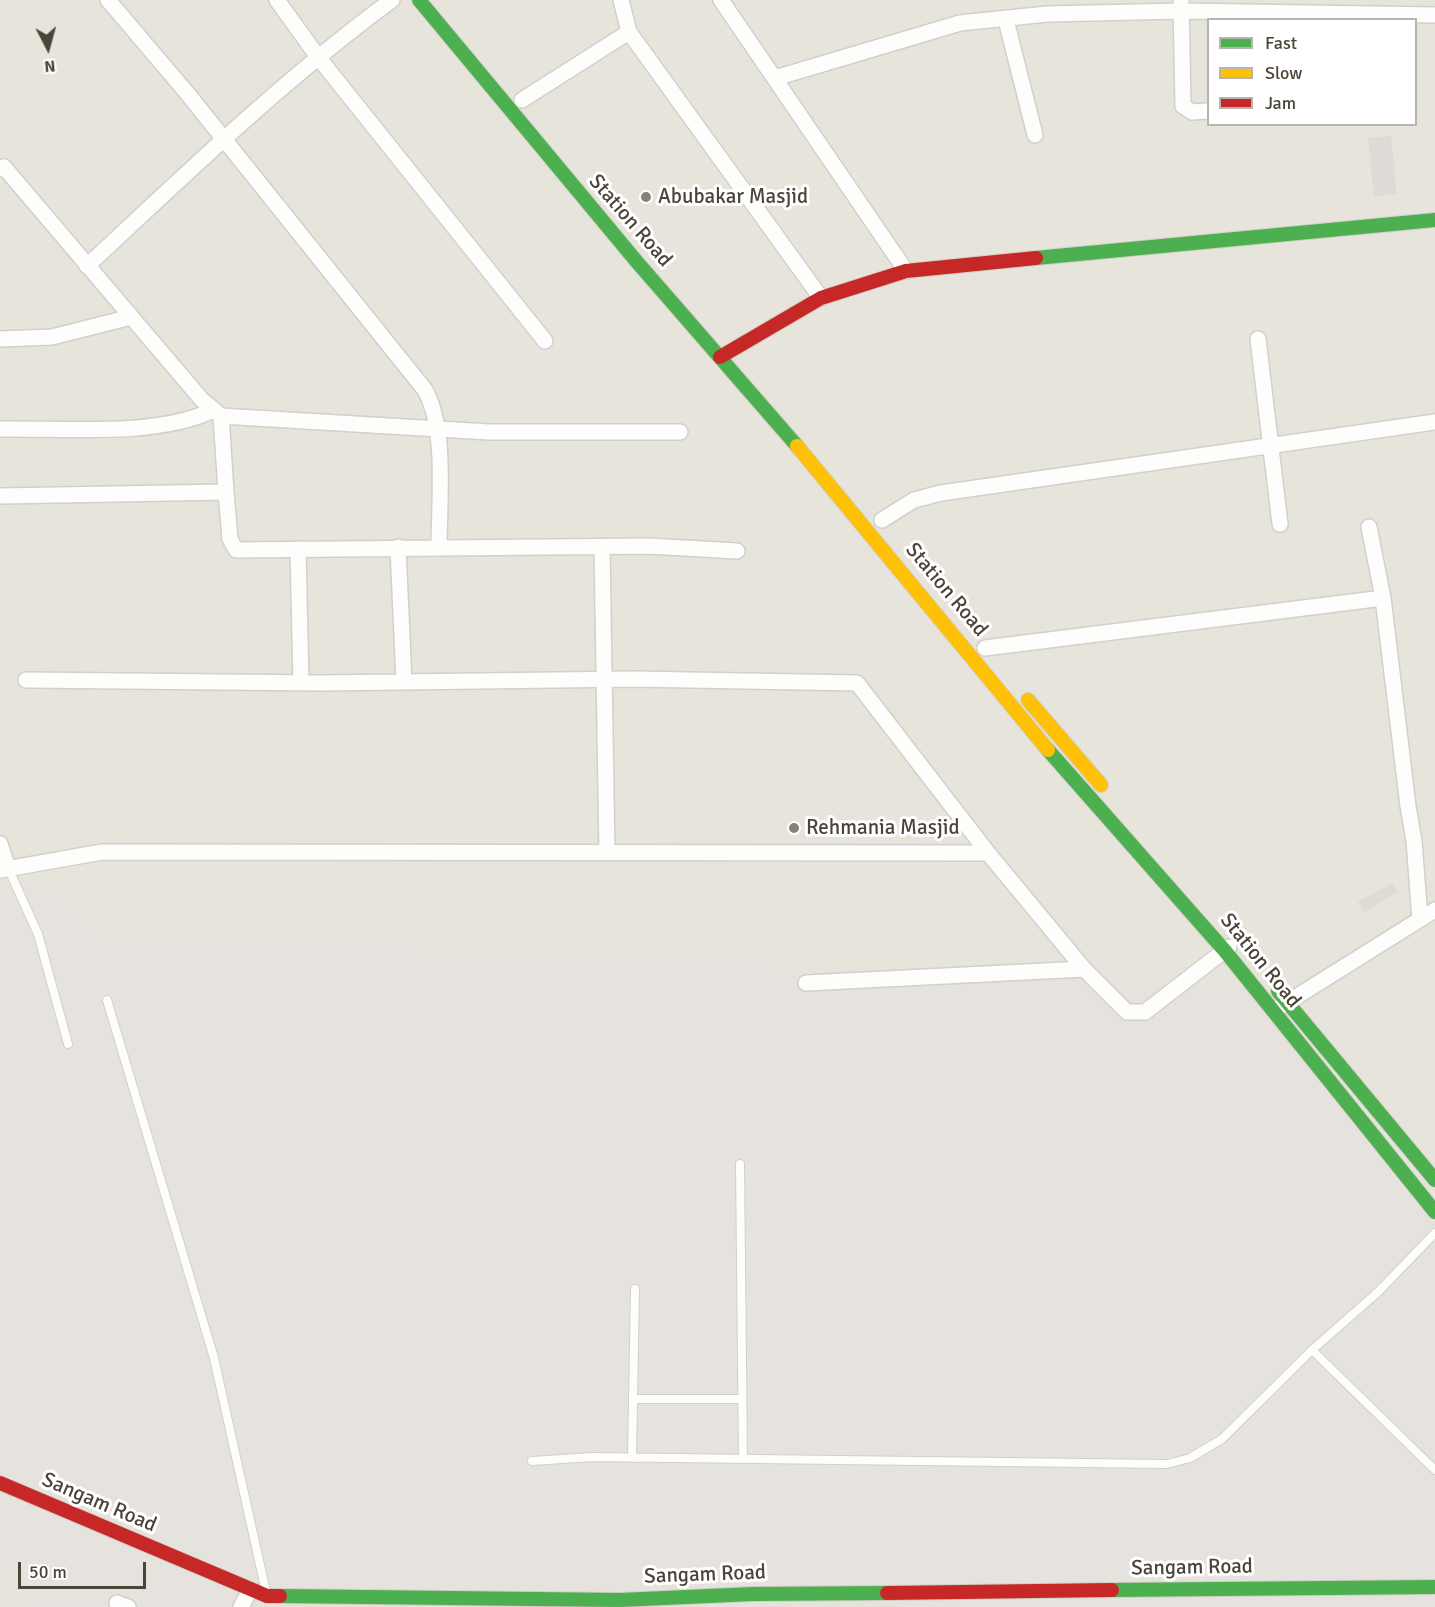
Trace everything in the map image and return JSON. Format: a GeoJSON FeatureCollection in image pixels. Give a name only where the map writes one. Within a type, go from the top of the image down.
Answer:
{"type":"FeatureCollection","features":[{"type":"Feature","properties":{"kind":"main road","name":"Station Road"},"geometry":{"type":"LineString","coordinates":[[419,0],[545,153],[726,354],[803,431]]}},
{"type":"Feature","properties":{"kind":"main road"},"geometry":{"type":"LineString","coordinates":[[726,354],[821,298],[906,271],[1435,220]]}},
{"type":"Feature","properties":{"kind":"main road","name":"Station Road"},"geometry":{"type":"LineString","coordinates":[[695,306],[726,354],[1052,755],[1229,946],[1288,1002],[1435,1180]]}},
{"type":"Feature","properties":{"kind":"main road"},"geometry":{"type":"LineString","coordinates":[[1022,693],[1113,800]]}},
{"type":"Feature","properties":{"kind":"main road","name":"Station Road"},"geometry":{"type":"LineString","coordinates":[[1158,853],[1229,946],[1274,1011],[1435,1212]]}},
{"type":"Feature","properties":{"kind":"main road","name":"Sangam Road"},"geometry":{"type":"LineString","coordinates":[[0,1484],[250,1590],[290,1602],[620,1603],[753,1600],[963,1600],[1122,1590],[1435,1587]]}},
{"type":"Feature","properties":{"kind":"street"},"geometry":{"type":"LineString","coordinates":[[108,0],[425,390],[435,408],[438,429],[439,547]]}},
{"type":"Feature","properties":{"kind":"street"},"geometry":{"type":"LineString","coordinates":[[277,0],[318,57],[545,340]]}},
{"type":"Feature","properties":{"kind":"street"},"geometry":{"type":"LineString","coordinates":[[87,266],[223,139],[318,57],[392,0]]}},
{"type":"Feature","properties":{"kind":"street"},"geometry":{"type":"LineString","coordinates":[[621,0],[629,32],[821,298]]}},
{"type":"Feature","properties":{"kind":"street"},"geometry":{"type":"LineString","coordinates":[[721,0],[906,271]]}},
{"type":"Feature","properties":{"kind":"street"},"geometry":{"type":"LineString","coordinates":[[775,78],[960,23],[1047,14],[1181,5],[1435,15]]}},
{"type":"Feature","properties":{"kind":"street"},"geometry":{"type":"LineString","coordinates":[[1181,5],[1183,106],[1192,112],[1207,111]]}},
{"type":"Feature","properties":{"kind":"street"},"geometry":{"type":"LineString","coordinates":[[1006,20],[1035,135]]}},
{"type":"Feature","properties":{"kind":"street"},"geometry":{"type":"LineString","coordinates":[[523,100],[629,32]]}},
{"type":"Feature","properties":{"kind":"street"},"geometry":{"type":"LineString","coordinates":[[1,165],[216,413],[230,539],[236,550],[602,546],[737,551]]}},
{"type":"Feature","properties":{"kind":"street"},"geometry":{"type":"LineString","coordinates":[[0,339],[52,337],[131,317]]}},
{"type":"Feature","properties":{"kind":"street"},"geometry":{"type":"LineString","coordinates":[[1258,339],[1280,524]]}},
{"type":"Feature","properties":{"kind":"street"},"geometry":{"type":"LineString","coordinates":[[0,429],[154,427],[216,413],[489,432],[680,432]]}},
{"type":"Feature","properties":{"kind":"street"},"geometry":{"type":"LineString","coordinates":[[882,520],[914,500],[941,493],[1435,422]]}},
{"type":"Feature","properties":{"kind":"street"},"geometry":{"type":"LineString","coordinates":[[0,496],[226,492]]}},
{"type":"Feature","properties":{"kind":"street"},"geometry":{"type":"LineString","coordinates":[[1369,527],[1383,598],[1414,841],[1420,919]]}},
{"type":"Feature","properties":{"kind":"street"},"geometry":{"type":"LineString","coordinates":[[602,546],[606,679],[607,853]]}},
{"type":"Feature","properties":{"kind":"street"},"geometry":{"type":"LineString","coordinates":[[398,547],[404,682]]}},
{"type":"Feature","properties":{"kind":"street"},"geometry":{"type":"LineString","coordinates":[[298,549],[301,683]]}},
{"type":"Feature","properties":{"kind":"street"},"geometry":{"type":"LineString","coordinates":[[985,648],[1383,598]]}},
{"type":"Feature","properties":{"kind":"street"},"geometry":{"type":"LineString","coordinates":[[26,680],[301,683],[606,679],[857,683],[988,853],[1116,1005],[1126,1012],[1136,1014],[1145,1012],[1229,946]]}},
{"type":"Feature","properties":{"kind":"street"},"geometry":{"type":"LineString","coordinates":[[0,844],[4,869],[102,852],[988,853]]}},
{"type":"Feature","properties":{"kind":"street"},"geometry":{"type":"LineString","coordinates":[[1274,1011],[1435,910]]}},
{"type":"Feature","properties":{"kind":"street"},"geometry":{"type":"LineString","coordinates":[[806,983],[1084,969]]}},
{"type":"Feature","properties":{"kind":"street"},"geometry":{"type":"LineString","coordinates":[[241,1607],[250,1590]]}},
{"type":"Feature","properties":{"kind":"street"},"geometry":{"type":"LineString","coordinates":[[1122,1590],[1124,1607]]}},
{"type":"Feature","properties":{"kind":"lane"},"geometry":{"type":"LineString","coordinates":[[4,869],[38,934],[68,1044]]}},
{"type":"Feature","properties":{"kind":"lane"},"geometry":{"type":"LineString","coordinates":[[107,1000],[214,1358],[267,1596]]}},
{"type":"Feature","properties":{"kind":"lane"},"geometry":{"type":"LineString","coordinates":[[740,1164],[742,1459]]}},
{"type":"Feature","properties":{"kind":"lane"},"geometry":{"type":"LineString","coordinates":[[532,1461],[561,1457],[1167,1464],[1190,1458],[1222,1439],[1312,1350],[1378,1292],[1435,1233]]}},
{"type":"Feature","properties":{"kind":"lane"},"geometry":{"type":"LineString","coordinates":[[632,1458],[635,1288]]}},
{"type":"Feature","properties":{"kind":"lane"},"geometry":{"type":"LineString","coordinates":[[1312,1350],[1435,1470]]}},
{"type":"Feature","properties":{"kind":"lane"},"geometry":{"type":"LineString","coordinates":[[633,1399],[742,1399]]}},
{"type":"Feature","properties":{"kind":"shaded area"},"geometry":{"type":"Polygon","coordinates":[[[0,0],[1435,0],[1435,1547],[240,1607],[0,1607],[0,0]]]}},
{"type":"Feature","properties":{"kind":"shaded area"},"geometry":{"type":"Polygon","coordinates":[[[50,882],[102,932],[1241,985],[1435,1225],[1435,1607],[23,1607],[0,1555],[0,895],[50,882]]]}},
{"type":"Feature","properties":{"kind":"building"},"geometry":{"type":"Polygon","coordinates":[[[1391,136],[1397,194],[1374,196],[1368,138],[1391,136]]]}},
{"type":"Feature","properties":{"kind":"building"},"geometry":{"type":"Polygon","coordinates":[[[1392,883],[1398,892],[1364,912],[1358,902],[1392,883]]]}},
{"type":"Feature","properties":{"kind":"traffic: fast"},"geometry":{"type":"LineString","coordinates":[[419,0],[637,262],[797,446]]}},
{"type":"Feature","properties":{"kind":"traffic: fast"},"geometry":{"type":"LineString","coordinates":[[1036,258],[1435,220]]}},
{"type":"Feature","properties":{"kind":"traffic: fast"},"geometry":{"type":"LineString","coordinates":[[1048,750],[1225,951],[1435,1212]]}},
{"type":"Feature","properties":{"kind":"traffic: fast"},"geometry":{"type":"LineString","coordinates":[[1278,991],[1435,1180]]}},
{"type":"Feature","properties":{"kind":"traffic: fast"},"geometry":{"type":"LineString","coordinates":[[1112,1590],[1435,1587]]}},
{"type":"Feature","properties":{"kind":"traffic: fast"},"geometry":{"type":"LineString","coordinates":[[280,1596],[620,1600],[753,1594],[887,1593]]}},
{"type":"Feature","properties":{"kind":"traffic: slow"},"geometry":{"type":"LineString","coordinates":[[797,446],[1048,750]]}},
{"type":"Feature","properties":{"kind":"traffic: slow"},"geometry":{"type":"LineString","coordinates":[[1028,700],[1101,785]]}},
{"type":"Feature","properties":{"kind":"traffic: jam"},"geometry":{"type":"LineString","coordinates":[[720,357],[821,298],[906,271],[1036,258]]}},
{"type":"Feature","properties":{"kind":"traffic: jam"},"geometry":{"type":"LineString","coordinates":[[0,1483],[267,1596],[280,1596]]}},
{"type":"Feature","properties":{"kind":"traffic: jam"},"geometry":{"type":"LineString","coordinates":[[887,1593],[1112,1590]]}},
{"type":"Feature","properties":{"kind":"place","name":"Abubakar Masjid"},"geometry":{"type":"Point","coordinates":[646,197]}},
{"type":"Feature","properties":{"kind":"place","name":"Rehmania Masjid"},"geometry":{"type":"Point","coordinates":[794,828]}}]}
